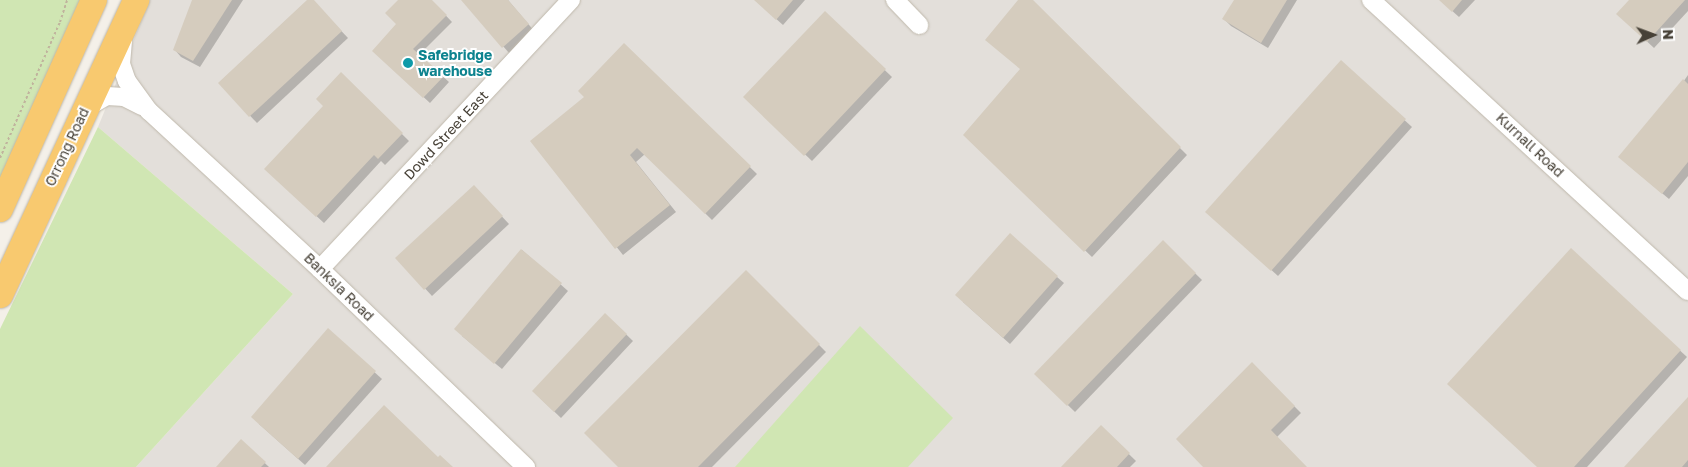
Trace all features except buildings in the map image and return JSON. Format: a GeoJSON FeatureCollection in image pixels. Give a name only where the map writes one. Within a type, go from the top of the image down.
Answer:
{"type":"FeatureCollection","features":[{"type":"Feature","properties":{"kind":"highway"},"geometry":{"type":"LineString","coordinates":[[0,209],[94,0]]}},
{"type":"Feature","properties":{"kind":"highway","name":"Orrong Road"},"geometry":{"type":"LineString","coordinates":[[0,295],[133,6]]}},
{"type":"Feature","properties":{"kind":"street","name":"Dowd Street East"},"geometry":{"type":"LineString","coordinates":[[320,269],[571,0]]}},
{"type":"Feature","properties":{"kind":"street"},"geometry":{"type":"LineString","coordinates":[[895,0],[919,25]]}},
{"type":"Feature","properties":{"kind":"street","name":"Kurnall Road"},"geometry":{"type":"LineString","coordinates":[[1371,0],[1688,291]]}},
{"type":"Feature","properties":{"kind":"street","name":"Banksia Road"},"geometry":{"type":"LineString","coordinates":[[133,6],[121,49],[121,64],[135,94],[148,111],[320,269],[526,467]]}},
{"type":"Feature","properties":{"kind":"street","name":"Banksia Road"},"geometry":{"type":"LineString","coordinates":[[85,109],[107,96],[124,97],[148,111]]}},
{"type":"Feature","properties":{"kind":"path"},"geometry":{"type":"LineString","coordinates":[[0,158],[60,22],[67,0]]}},
{"type":"Feature","properties":{"kind":"shaded area"},"geometry":{"type":"Polygon","coordinates":[[[150,0],[1688,0],[1688,467],[136,467],[293,294],[98,127],[150,0]]]}},
{"type":"Feature","properties":{"kind":"green space"},"geometry":{"type":"Polygon","coordinates":[[[0,0],[84,0],[0,188],[0,0]]]}},
{"type":"Feature","properties":{"kind":"green space"},"geometry":{"type":"Polygon","coordinates":[[[98,127],[293,294],[136,467],[0,467],[0,329],[98,127]]]}},
{"type":"Feature","properties":{"kind":"green space"},"geometry":{"type":"Polygon","coordinates":[[[860,326],[953,418],[908,467],[735,467],[860,326]]]}},
{"type":"Feature","properties":{"kind":"place","name":"Safebridge warehouse"},"geometry":{"type":"Point","coordinates":[408,63]}}]}
